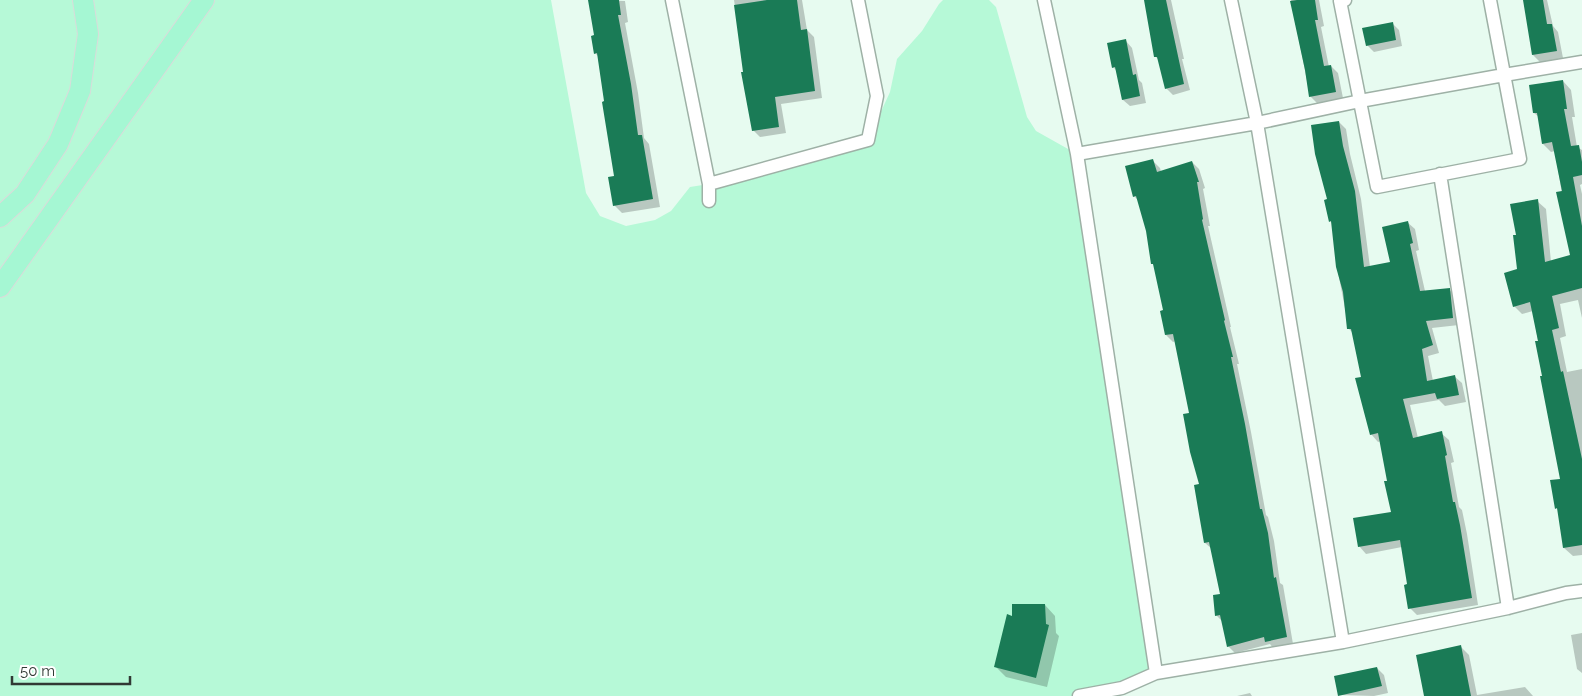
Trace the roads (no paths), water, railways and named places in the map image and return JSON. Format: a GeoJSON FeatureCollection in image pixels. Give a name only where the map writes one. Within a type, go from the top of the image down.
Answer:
{"type":"FeatureCollection","features":[{"type":"Feature","properties":{"kind":"main road"},"geometry":{"type":"LineString","coordinates":[[0,217],[25,194],[58,144],[80,91],[88,34],[83,0]]}},
{"type":"Feature","properties":{"kind":"main road"},"geometry":{"type":"LineString","coordinates":[[0,286],[204,0]]}},
{"type":"Feature","properties":{"kind":"street"},"geometry":{"type":"LineString","coordinates":[[672,0],[709,184],[709,201]]}},
{"type":"Feature","properties":{"kind":"street"},"geometry":{"type":"LineString","coordinates":[[709,184],[868,140],[876,96],[858,0]]}},
{"type":"Feature","properties":{"kind":"street"},"geometry":{"type":"LineString","coordinates":[[1044,0],[1077,154],[1156,673]]}},
{"type":"Feature","properties":{"kind":"street"},"geometry":{"type":"LineString","coordinates":[[1231,0],[1257,123],[1343,642]]}},
{"type":"Feature","properties":{"kind":"street"},"geometry":{"type":"LineString","coordinates":[[1345,0],[1340,1],[1376,187],[1520,159],[1490,0]]}},
{"type":"Feature","properties":{"kind":"street"},"geometry":{"type":"LineString","coordinates":[[1077,154],[1257,123],[1360,101],[1504,74],[1582,62]]}},
{"type":"Feature","properties":{"kind":"street"},"geometry":{"type":"LineString","coordinates":[[1440,174],[1508,608]]}},
{"type":"Feature","properties":{"kind":"street"},"geometry":{"type":"LineString","coordinates":[[1079,696],[1122,688],[1156,673],[1343,642],[1582,591]]}}]}
